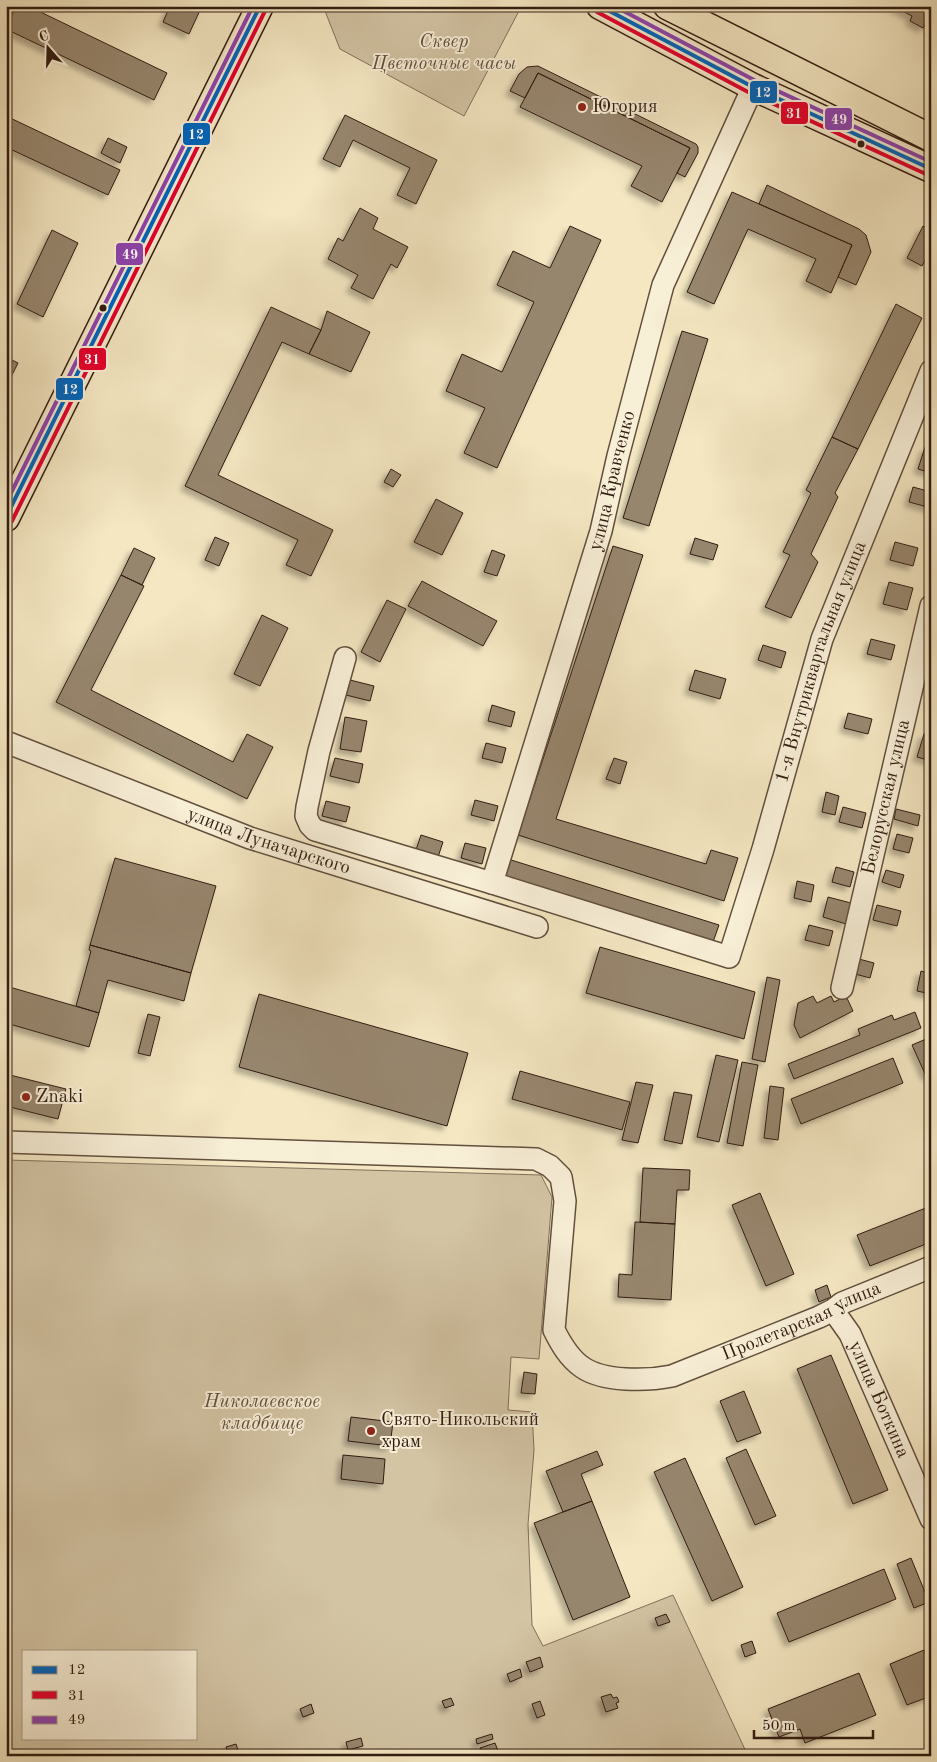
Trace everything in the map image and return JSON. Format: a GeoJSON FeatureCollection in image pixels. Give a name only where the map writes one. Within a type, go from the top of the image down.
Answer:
{"type":"FeatureCollection","features":[{"type":"Feature","properties":{"kind":"main road"},"geometry":{"type":"LineString","coordinates":[[6,518],[260,6]]}},
{"type":"Feature","properties":{"kind":"main road"},"geometry":{"type":"LineString","coordinates":[[600,6],[753,87],[931,169]]}},
{"type":"Feature","properties":{"kind":"main road"},"geometry":{"type":"LineString","coordinates":[[667,6],[931,138]]}},
{"type":"Feature","properties":{"kind":"street","name":"улица Кравченко"},"geometry":{"type":"LineString","coordinates":[[492,883],[601,531],[663,285],[753,87]]}},
{"type":"Feature","properties":{"kind":"street","name":"1-я Внутриквартальная улица"},"geometry":{"type":"LineString","coordinates":[[729,957],[763,849],[822,639],[931,371]]}},
{"type":"Feature","properties":{"kind":"street","name":"Белорусская улица"},"geometry":{"type":"LineString","coordinates":[[842,988],[931,606]]}},
{"type":"Feature","properties":{"kind":"street","name":"улица Луначарского"},"geometry":{"type":"LineString","coordinates":[[345,658],[319,751],[307,806],[306,816],[310,825],[315,830],[729,957]]}},
{"type":"Feature","properties":{"kind":"street","name":"улица Луначарского"},"geometry":{"type":"LineString","coordinates":[[6,742],[250,838],[538,927]]}},
{"type":"Feature","properties":{"kind":"street","name":"Пролетарская улица"},"geometry":{"type":"LineString","coordinates":[[6,1142],[536,1159],[550,1166],[561,1177],[565,1201],[554,1330],[562,1347],[582,1368],[603,1376],[632,1379],[656,1379],[672,1376],[833,1310],[842,1303],[931,1267]]}},
{"type":"Feature","properties":{"kind":"street","name":"улица Боткина"},"geometry":{"type":"LineString","coordinates":[[833,1310],[850,1334],[931,1519]]}},
{"type":"Feature","properties":{"kind":"green space","name":"Сквер Цветочные часы"},"geometry":{"type":"Polygon","coordinates":[[[323,6],[515,6],[520,9],[464,116],[340,49],[323,6]]]}},
{"type":"Feature","properties":{"kind":"green space","name":"Николаевское кладбище"},"geometry":{"type":"Polygon","coordinates":[[[6,1160],[541,1175],[552,1197],[539,1359],[511,1357],[508,1410],[532,1412],[534,1450],[528,1524],[532,1625],[543,1646],[673,1595],[748,1756],[6,1756],[6,1160]]]}},
{"type":"Feature","properties":{"kind":"building"},"geometry":{"type":"Polygon","coordinates":[[[16,6],[28,6],[167,73],[154,100],[6,29],[16,6]]]}},
{"type":"Feature","properties":{"kind":"building"},"geometry":{"type":"Polygon","coordinates":[[[170,6],[202,6],[189,34],[163,22],[170,6]]]}},
{"type":"Feature","properties":{"kind":"building"},"geometry":{"type":"Polygon","coordinates":[[[893,6],[931,6],[931,25],[926,23],[923,28],[910,21],[912,16],[893,6]]]}},
{"type":"Feature","properties":{"kind":"building"},"geometry":{"type":"Polygon","coordinates":[[[538,66],[696,144],[698,153],[685,177],[677,173],[690,148],[538,73],[525,98],[510,91],[519,74],[527,67],[538,66]]]}},
{"type":"Feature","properties":{"kind":"building"},"geometry":{"type":"Polygon","coordinates":[[[538,73],[690,148],[662,202],[631,186],[642,166],[520,107],[538,73]]]}},
{"type":"Feature","properties":{"kind":"building"},"geometry":{"type":"Polygon","coordinates":[[[345,115],[437,160],[416,204],[397,195],[410,168],[353,140],[340,167],[323,159],[345,115]]]}},
{"type":"Feature","properties":{"kind":"building"},"geometry":{"type":"Polygon","coordinates":[[[6,116],[120,170],[108,195],[6,147],[6,116]]]}},
{"type":"Feature","properties":{"kind":"building"},"geometry":{"type":"Polygon","coordinates":[[[108,138],[127,147],[120,163],[101,153],[108,138]]]}},
{"type":"Feature","properties":{"kind":"building"},"geometry":{"type":"Polygon","coordinates":[[[767,185],[859,229],[866,235],[871,252],[856,285],[838,277],[852,245],[759,204],[767,185]]]}},
{"type":"Feature","properties":{"kind":"building"},"geometry":{"type":"Polygon","coordinates":[[[732,192],[852,245],[831,293],[806,281],[816,259],[748,229],[714,304],[687,292],[732,192]]]}},
{"type":"Feature","properties":{"kind":"building"},"geometry":{"type":"Polygon","coordinates":[[[360,208],[378,218],[373,229],[408,247],[397,268],[391,264],[373,299],[351,288],[358,275],[328,259],[338,238],[343,241],[360,208]]]}},
{"type":"Feature","properties":{"kind":"building"},"geometry":{"type":"Polygon","coordinates":[[[570,226],[601,240],[497,468],[464,453],[485,408],[446,391],[462,354],[502,372],[534,302],[497,285],[513,251],[550,268],[570,226]]]}},
{"type":"Feature","properties":{"kind":"building"},"geometry":{"type":"Polygon","coordinates":[[[923,226],[931,230],[931,250],[922,266],[907,258],[923,226]]]}},
{"type":"Feature","properties":{"kind":"building"},"geometry":{"type":"Polygon","coordinates":[[[52,230],[78,243],[43,317],[17,304],[52,230]]]}},
{"type":"Feature","properties":{"kind":"building"},"geometry":{"type":"Polygon","coordinates":[[[896,304],[922,318],[858,449],[832,437],[896,304]]]}},
{"type":"Feature","properties":{"kind":"building"},"geometry":{"type":"Polygon","coordinates":[[[271,307],[321,330],[309,354],[282,342],[218,475],[333,530],[311,576],[286,565],[298,540],[185,486],[271,307]]]}},
{"type":"Feature","properties":{"kind":"building"},"geometry":{"type":"Polygon","coordinates":[[[327,311],[370,332],[351,372],[309,354],[321,330],[327,311]]]}},
{"type":"Feature","properties":{"kind":"building"},"geometry":{"type":"Polygon","coordinates":[[[682,331],[708,339],[649,526],[623,518],[682,331]]]}},
{"type":"Feature","properties":{"kind":"building"},"geometry":{"type":"Polygon","coordinates":[[[6,357],[18,363],[6,387],[6,357]]]}},
{"type":"Feature","properties":{"kind":"building"},"geometry":{"type":"Polygon","coordinates":[[[832,437],[858,449],[835,493],[838,497],[811,554],[818,562],[791,618],[765,607],[790,555],[783,552],[811,493],[806,490],[832,437]]]}},
{"type":"Feature","properties":{"kind":"building"},"geometry":{"type":"Polygon","coordinates":[[[925,447],[931,449],[931,473],[918,469],[925,447]]]}},
{"type":"Feature","properties":{"kind":"building"},"geometry":{"type":"Polygon","coordinates":[[[391,469],[401,475],[393,487],[384,482],[391,469]]]}},
{"type":"Feature","properties":{"kind":"building"},"geometry":{"type":"Polygon","coordinates":[[[913,487],[931,492],[931,508],[909,502],[913,487]]]}},
{"type":"Feature","properties":{"kind":"building"},"geometry":{"type":"Polygon","coordinates":[[[436,499],[463,513],[442,555],[414,542],[436,499]]]}},
{"type":"Feature","properties":{"kind":"building"},"geometry":{"type":"Polygon","coordinates":[[[215,537],[229,543],[219,566],[205,560],[215,537]]]}},
{"type":"Feature","properties":{"kind":"building"},"geometry":{"type":"Polygon","coordinates":[[[695,538],[718,545],[713,560],[690,554],[695,538]]]}},
{"type":"Feature","properties":{"kind":"building"},"geometry":{"type":"Polygon","coordinates":[[[895,542],[918,548],[913,566],[890,560],[895,542]]]}},
{"type":"Feature","properties":{"kind":"building"},"geometry":{"type":"Polygon","coordinates":[[[613,546],[643,555],[556,819],[706,864],[711,850],[738,858],[724,901],[518,835],[613,546]]]}},
{"type":"Feature","properties":{"kind":"building"},"geometry":{"type":"Polygon","coordinates":[[[134,548],[155,558],[142,585],[121,575],[134,548]]]}},
{"type":"Feature","properties":{"kind":"building"},"geometry":{"type":"Polygon","coordinates":[[[492,550],[505,555],[497,576],[484,572],[492,550]]]}},
{"type":"Feature","properties":{"kind":"building"},"geometry":{"type":"Polygon","coordinates":[[[121,575],[144,586],[91,690],[233,762],[247,734],[273,747],[247,799],[56,702],[121,575]]]}},
{"type":"Feature","properties":{"kind":"building"},"geometry":{"type":"Polygon","coordinates":[[[422,581],[497,621],[483,646],[408,606],[422,581]]]}},
{"type":"Feature","properties":{"kind":"building"},"geometry":{"type":"Polygon","coordinates":[[[889,582],[913,588],[907,610],[883,604],[889,582]]]}},
{"type":"Feature","properties":{"kind":"building"},"geometry":{"type":"Polygon","coordinates":[[[387,600],[406,609],[380,662],[361,652],[387,600]]]}},
{"type":"Feature","properties":{"kind":"building"},"geometry":{"type":"Polygon","coordinates":[[[262,615],[288,628],[260,686],[234,674],[262,615]]]}},
{"type":"Feature","properties":{"kind":"building"},"geometry":{"type":"Polygon","coordinates":[[[871,639],[895,645],[891,660],[867,654],[871,639]]]}},
{"type":"Feature","properties":{"kind":"building"},"geometry":{"type":"Polygon","coordinates":[[[763,645],[786,652],[781,668],[758,660],[763,645]]]}},
{"type":"Feature","properties":{"kind":"building"},"geometry":{"type":"Polygon","coordinates":[[[695,670],[726,679],[720,699],[689,690],[695,670]]]}},
{"type":"Feature","properties":{"kind":"building"},"geometry":{"type":"Polygon","coordinates":[[[350,680],[374,686],[370,701],[346,695],[350,680]]]}},
{"type":"Feature","properties":{"kind":"building"},"geometry":{"type":"Polygon","coordinates":[[[492,705],[515,712],[511,727],[488,721],[492,705]]]}},
{"type":"Feature","properties":{"kind":"building"},"geometry":{"type":"Polygon","coordinates":[[[848,713],[872,719],[868,734],[844,728],[848,713]]]}},
{"type":"Feature","properties":{"kind":"building"},"geometry":{"type":"Polygon","coordinates":[[[345,717],[367,721],[361,752],[340,749],[345,717]]]}},
{"type":"Feature","properties":{"kind":"building"},"geometry":{"type":"Polygon","coordinates":[[[924,734],[931,736],[931,761],[917,757],[924,734]]]}},
{"type":"Feature","properties":{"kind":"building"},"geometry":{"type":"Polygon","coordinates":[[[486,743],[506,748],[502,763],[482,758],[486,743]]]}},
{"type":"Feature","properties":{"kind":"building"},"geometry":{"type":"Polygon","coordinates":[[[335,758],[363,764],[359,783],[330,776],[335,758]]]}},
{"type":"Feature","properties":{"kind":"building"},"geometry":{"type":"Polygon","coordinates":[[[614,758],[627,762],[620,784],[606,779],[614,758]]]}},
{"type":"Feature","properties":{"kind":"building"},"geometry":{"type":"Polygon","coordinates":[[[826,792],[839,796],[835,815],[822,812],[826,792]]]}},
{"type":"Feature","properties":{"kind":"building"},"geometry":{"type":"Polygon","coordinates":[[[475,800],[498,806],[494,821],[471,815],[475,800]]]}},
{"type":"Feature","properties":{"kind":"building"},"geometry":{"type":"Polygon","coordinates":[[[326,801],[350,807],[346,822],[322,816],[326,801]]]}},
{"type":"Feature","properties":{"kind":"building"},"geometry":{"type":"Polygon","coordinates":[[[843,807],[866,813],[862,828],[839,822],[843,807]]]}},
{"type":"Feature","properties":{"kind":"building"},"geometry":{"type":"Polygon","coordinates":[[[896,809],[920,815],[918,826],[894,819],[896,809]]]}},
{"type":"Feature","properties":{"kind":"building"},"geometry":{"type":"Polygon","coordinates":[[[897,834],[913,838],[909,853],[893,849],[897,834]]]}},
{"type":"Feature","properties":{"kind":"building"},"geometry":{"type":"Polygon","coordinates":[[[421,835],[443,842],[438,857],[416,850],[421,835]]]}},
{"type":"Feature","properties":{"kind":"building"},"geometry":{"type":"Polygon","coordinates":[[[465,843],[486,848],[482,864],[461,858],[465,843]]]}},
{"type":"Feature","properties":{"kind":"building"},"geometry":{"type":"Polygon","coordinates":[[[115,858],[216,886],[191,973],[90,945],[115,858]]]}},
{"type":"Feature","properties":{"kind":"building"},"geometry":{"type":"Polygon","coordinates":[[[508,859],[719,925],[713,942],[503,876],[508,859]]]}},
{"type":"Feature","properties":{"kind":"building"},"geometry":{"type":"Polygon","coordinates":[[[836,867],[854,872],[850,887],[832,882],[836,867]]]}},
{"type":"Feature","properties":{"kind":"building"},"geometry":{"type":"Polygon","coordinates":[[[886,870],[904,875],[900,888],[882,882],[886,870]]]}},
{"type":"Feature","properties":{"kind":"building"},"geometry":{"type":"Polygon","coordinates":[[[797,881],[814,885],[811,902],[794,898],[797,881]]]}},
{"type":"Feature","properties":{"kind":"building"},"geometry":{"type":"Polygon","coordinates":[[[828,897],[851,903],[846,924],[823,917],[828,897]]]}},
{"type":"Feature","properties":{"kind":"building"},"geometry":{"type":"Polygon","coordinates":[[[877,905],[901,911],[897,926],[873,920],[877,905]]]}},
{"type":"Feature","properties":{"kind":"building"},"geometry":{"type":"Polygon","coordinates":[[[809,925],[833,931],[829,946],[805,940],[809,925]]]}},
{"type":"Feature","properties":{"kind":"building"},"geometry":{"type":"Polygon","coordinates":[[[90,945],[191,973],[184,1001],[108,980],[99,1013],[76,1006],[91,951],[89,950],[90,945]]]}},
{"type":"Feature","properties":{"kind":"building"},"geometry":{"type":"Polygon","coordinates":[[[600,947],[755,992],[744,1039],[586,993],[600,947]]]}},
{"type":"Feature","properties":{"kind":"building"},"geometry":{"type":"Polygon","coordinates":[[[859,959],[874,963],[870,978],[855,974],[859,959]]]}},
{"type":"Feature","properties":{"kind":"building"},"geometry":{"type":"Polygon","coordinates":[[[921,971],[931,974],[931,994],[917,991],[921,971]]]}},
{"type":"Feature","properties":{"kind":"building"},"geometry":{"type":"Polygon","coordinates":[[[767,977],[780,980],[765,1062],[752,1059],[767,977]]]}},
{"type":"Feature","properties":{"kind":"building"},"geometry":{"type":"Polygon","coordinates":[[[6,986],[99,1013],[89,1047],[6,1023],[6,986]]]}},
{"type":"Feature","properties":{"kind":"building"},"geometry":{"type":"Polygon","coordinates":[[[259,994],[468,1053],[447,1126],[239,1067],[259,994]]]}},
{"type":"Feature","properties":{"kind":"building"},"geometry":{"type":"Polygon","coordinates":[[[813,996],[817,1003],[831,996],[834,1002],[846,996],[853,1011],[800,1038],[794,1025],[798,1003],[813,996]]]}},
{"type":"Feature","properties":{"kind":"building"},"geometry":{"type":"Polygon","coordinates":[[[915,1012],[921,1028],[794,1079],[788,1064],[860,1035],[858,1029],[892,1015],[894,1020],[915,1012]]]}},
{"type":"Feature","properties":{"kind":"building"},"geometry":{"type":"Polygon","coordinates":[[[148,1014],[160,1017],[150,1056],[138,1053],[148,1014]]]}},
{"type":"Feature","properties":{"kind":"building"},"geometry":{"type":"Polygon","coordinates":[[[931,1037],[931,1074],[926,1076],[912,1045],[931,1037]]]}},
{"type":"Feature","properties":{"kind":"building"},"geometry":{"type":"Polygon","coordinates":[[[716,1055],[738,1060],[719,1142],[697,1137],[716,1055]]]}},
{"type":"Feature","properties":{"kind":"building"},"geometry":{"type":"Polygon","coordinates":[[[893,1058],[903,1083],[801,1124],[791,1099],[893,1058]]]}},
{"type":"Feature","properties":{"kind":"building"},"geometry":{"type":"Polygon","coordinates":[[[742,1062],[758,1065],[743,1146],[727,1143],[742,1062]]]}},
{"type":"Feature","properties":{"kind":"building"},"geometry":{"type":"Polygon","coordinates":[[[520,1071],[630,1102],[622,1130],[512,1099],[520,1071]]]}},
{"type":"Feature","properties":{"kind":"building"},"geometry":{"type":"Polygon","coordinates":[[[6,1074],[66,1089],[58,1119],[6,1106],[6,1074]]]}},
{"type":"Feature","properties":{"kind":"building"},"geometry":{"type":"Polygon","coordinates":[[[636,1082],[653,1085],[638,1143],[622,1140],[636,1082]]]}},
{"type":"Feature","properties":{"kind":"building"},"geometry":{"type":"Polygon","coordinates":[[[770,1086],[784,1088],[778,1140],[764,1138],[770,1086]]]}},
{"type":"Feature","properties":{"kind":"building"},"geometry":{"type":"Polygon","coordinates":[[[674,1092],[692,1095],[682,1144],[664,1140],[674,1092]]]}},
{"type":"Feature","properties":{"kind":"building"},"geometry":{"type":"Polygon","coordinates":[[[643,1168],[690,1170],[689,1190],[677,1190],[675,1224],[640,1222],[643,1168]]]}},
{"type":"Feature","properties":{"kind":"building"},"geometry":{"type":"Polygon","coordinates":[[[760,1193],[794,1274],[766,1286],[732,1205],[760,1193]]]}},
{"type":"Feature","properties":{"kind":"building"},"geometry":{"type":"Polygon","coordinates":[[[931,1206],[931,1242],[870,1266],[857,1235],[931,1206]]]}},
{"type":"Feature","properties":{"kind":"building"},"geometry":{"type":"Polygon","coordinates":[[[635,1222],[675,1224],[671,1300],[618,1297],[619,1274],[632,1275],[635,1222]]]}},
{"type":"Feature","properties":{"kind":"building"},"geometry":{"type":"Polygon","coordinates":[[[827,1285],[831,1297],[819,1302],[815,1290],[827,1285]]]}},
{"type":"Feature","properties":{"kind":"building"},"geometry":{"type":"Polygon","coordinates":[[[831,1355],[888,1490],[853,1504],[797,1369],[831,1355]]]}},
{"type":"Feature","properties":{"kind":"building"},"geometry":{"type":"Polygon","coordinates":[[[524,1372],[537,1374],[535,1394],[521,1393],[524,1372]]]}},
{"type":"Feature","properties":{"kind":"building"},"geometry":{"type":"Polygon","coordinates":[[[744,1391],[761,1433],[737,1442],[720,1401],[744,1391]]]}},
{"type":"Feature","properties":{"kind":"building","name":"Свято-Никольский храм"},"geometry":{"type":"Polygon","coordinates":[[[351,1417],[393,1422],[390,1446],[348,1441],[351,1417]]]}},
{"type":"Feature","properties":{"kind":"building"},"geometry":{"type":"Polygon","coordinates":[[[746,1449],[776,1516],[755,1525],[726,1458],[746,1449]]]}},
{"type":"Feature","properties":{"kind":"building"},"geometry":{"type":"Polygon","coordinates":[[[597,1451],[603,1465],[581,1474],[592,1501],[563,1512],[546,1471],[597,1451]]]}},
{"type":"Feature","properties":{"kind":"building"},"geometry":{"type":"Polygon","coordinates":[[[343,1455],[385,1459],[383,1484],[341,1479],[343,1455]]]}},
{"type":"Feature","properties":{"kind":"building"},"geometry":{"type":"Polygon","coordinates":[[[685,1458],[743,1587],[712,1601],[654,1472],[685,1458]]]}},
{"type":"Feature","properties":{"kind":"building"},"geometry":{"type":"Polygon","coordinates":[[[592,1501],[630,1597],[573,1620],[534,1523],[592,1501]]]}},
{"type":"Feature","properties":{"kind":"building"},"geometry":{"type":"Polygon","coordinates":[[[911,1558],[929,1602],[914,1608],[897,1564],[911,1558]]]}},
{"type":"Feature","properties":{"kind":"building"},"geometry":{"type":"Polygon","coordinates":[[[884,1569],[896,1599],[789,1642],[777,1613],[884,1569]]]}},
{"type":"Feature","properties":{"kind":"building"},"geometry":{"type":"Polygon","coordinates":[[[666,1614],[670,1622],[658,1626],[655,1618],[666,1614]]]}},
{"type":"Feature","properties":{"kind":"building"},"geometry":{"type":"Polygon","coordinates":[[[752,1641],[756,1653],[745,1657],[741,1645],[752,1641]]]}},
{"type":"Feature","properties":{"kind":"building"},"geometry":{"type":"Polygon","coordinates":[[[924,1650],[931,1665],[931,1696],[907,1705],[890,1664],[924,1650]]]}},
{"type":"Feature","properties":{"kind":"building"},"geometry":{"type":"Polygon","coordinates":[[[540,1657],[543,1667],[530,1672],[526,1662],[540,1657]]]}},
{"type":"Feature","properties":{"kind":"building"},"geometry":{"type":"Polygon","coordinates":[[[520,1669],[522,1677],[510,1682],[507,1674],[520,1669]]]}},
{"type":"Feature","properties":{"kind":"building"},"geometry":{"type":"Polygon","coordinates":[[[859,1673],[876,1715],[805,1743],[800,1729],[779,1737],[768,1709],[859,1673]]]}},
{"type":"Feature","properties":{"kind":"building"},"geometry":{"type":"Polygon","coordinates":[[[611,1694],[613,1698],[617,1697],[619,1702],[616,1703],[618,1708],[606,1712],[601,1697],[611,1694]]]}},
{"type":"Feature","properties":{"kind":"building"},"geometry":{"type":"Polygon","coordinates":[[[451,1698],[454,1705],[445,1708],[442,1701],[451,1698]]]}},
{"type":"Feature","properties":{"kind":"building"},"geometry":{"type":"Polygon","coordinates":[[[540,1701],[545,1715],[537,1718],[532,1704],[540,1701]]]}},
{"type":"Feature","properties":{"kind":"building"},"geometry":{"type":"Polygon","coordinates":[[[311,1704],[314,1713],[303,1717],[300,1709],[311,1704]]]}},
{"type":"Feature","properties":{"kind":"building"},"geometry":{"type":"Polygon","coordinates":[[[492,1734],[493,1739],[477,1744],[476,1739],[492,1734]]]}},
{"type":"Feature","properties":{"kind":"building"},"geometry":{"type":"Polygon","coordinates":[[[361,1738],[363,1746],[348,1750],[346,1742],[361,1738]]]}},
{"type":"Feature","properties":{"kind":"building"},"geometry":{"type":"Polygon","coordinates":[[[495,1743],[500,1756],[483,1756],[480,1748],[495,1743]]]}},
{"type":"Feature","properties":{"kind":"building"},"geometry":{"type":"Polygon","coordinates":[[[236,1744],[240,1756],[229,1756],[226,1747],[236,1744]]]}},
{"type":"Feature","properties":{"kind":"transit line","name":"49"},"geometry":{"type":"LineString","coordinates":[[6,503],[253,6]]}},
{"type":"Feature","properties":{"kind":"transit line","name":"12"},"geometry":{"type":"LineString","coordinates":[[6,517],[260,6]]}},
{"type":"Feature","properties":{"kind":"transit line","name":"12"},"geometry":{"type":"LineString","coordinates":[[600,6],[753,87],[931,169]]}},
{"type":"Feature","properties":{"kind":"transit line","name":"49"},"geometry":{"type":"LineString","coordinates":[[614,6],[756,81],[931,162]]}},
{"type":"Feature","properties":{"kind":"transit line","name":"31"},"geometry":{"type":"LineString","coordinates":[[12,521],[266,9]]}},
{"type":"Feature","properties":{"kind":"transit line","name":"31"},"geometry":{"type":"LineString","coordinates":[[597,12],[750,93],[928,175]]}},
{"type":"Feature","properties":{"kind":"place","name":"Югория"},"geometry":{"type":"Point","coordinates":[582,107]}},
{"type":"Feature","properties":{"kind":"place","name":"Znaki"},"geometry":{"type":"Point","coordinates":[26,1097]}},
{"type":"Feature","properties":{"kind":"place","name":"Свято-Никольский храм"},"geometry":{"type":"Point","coordinates":[371,1431]}}]}
